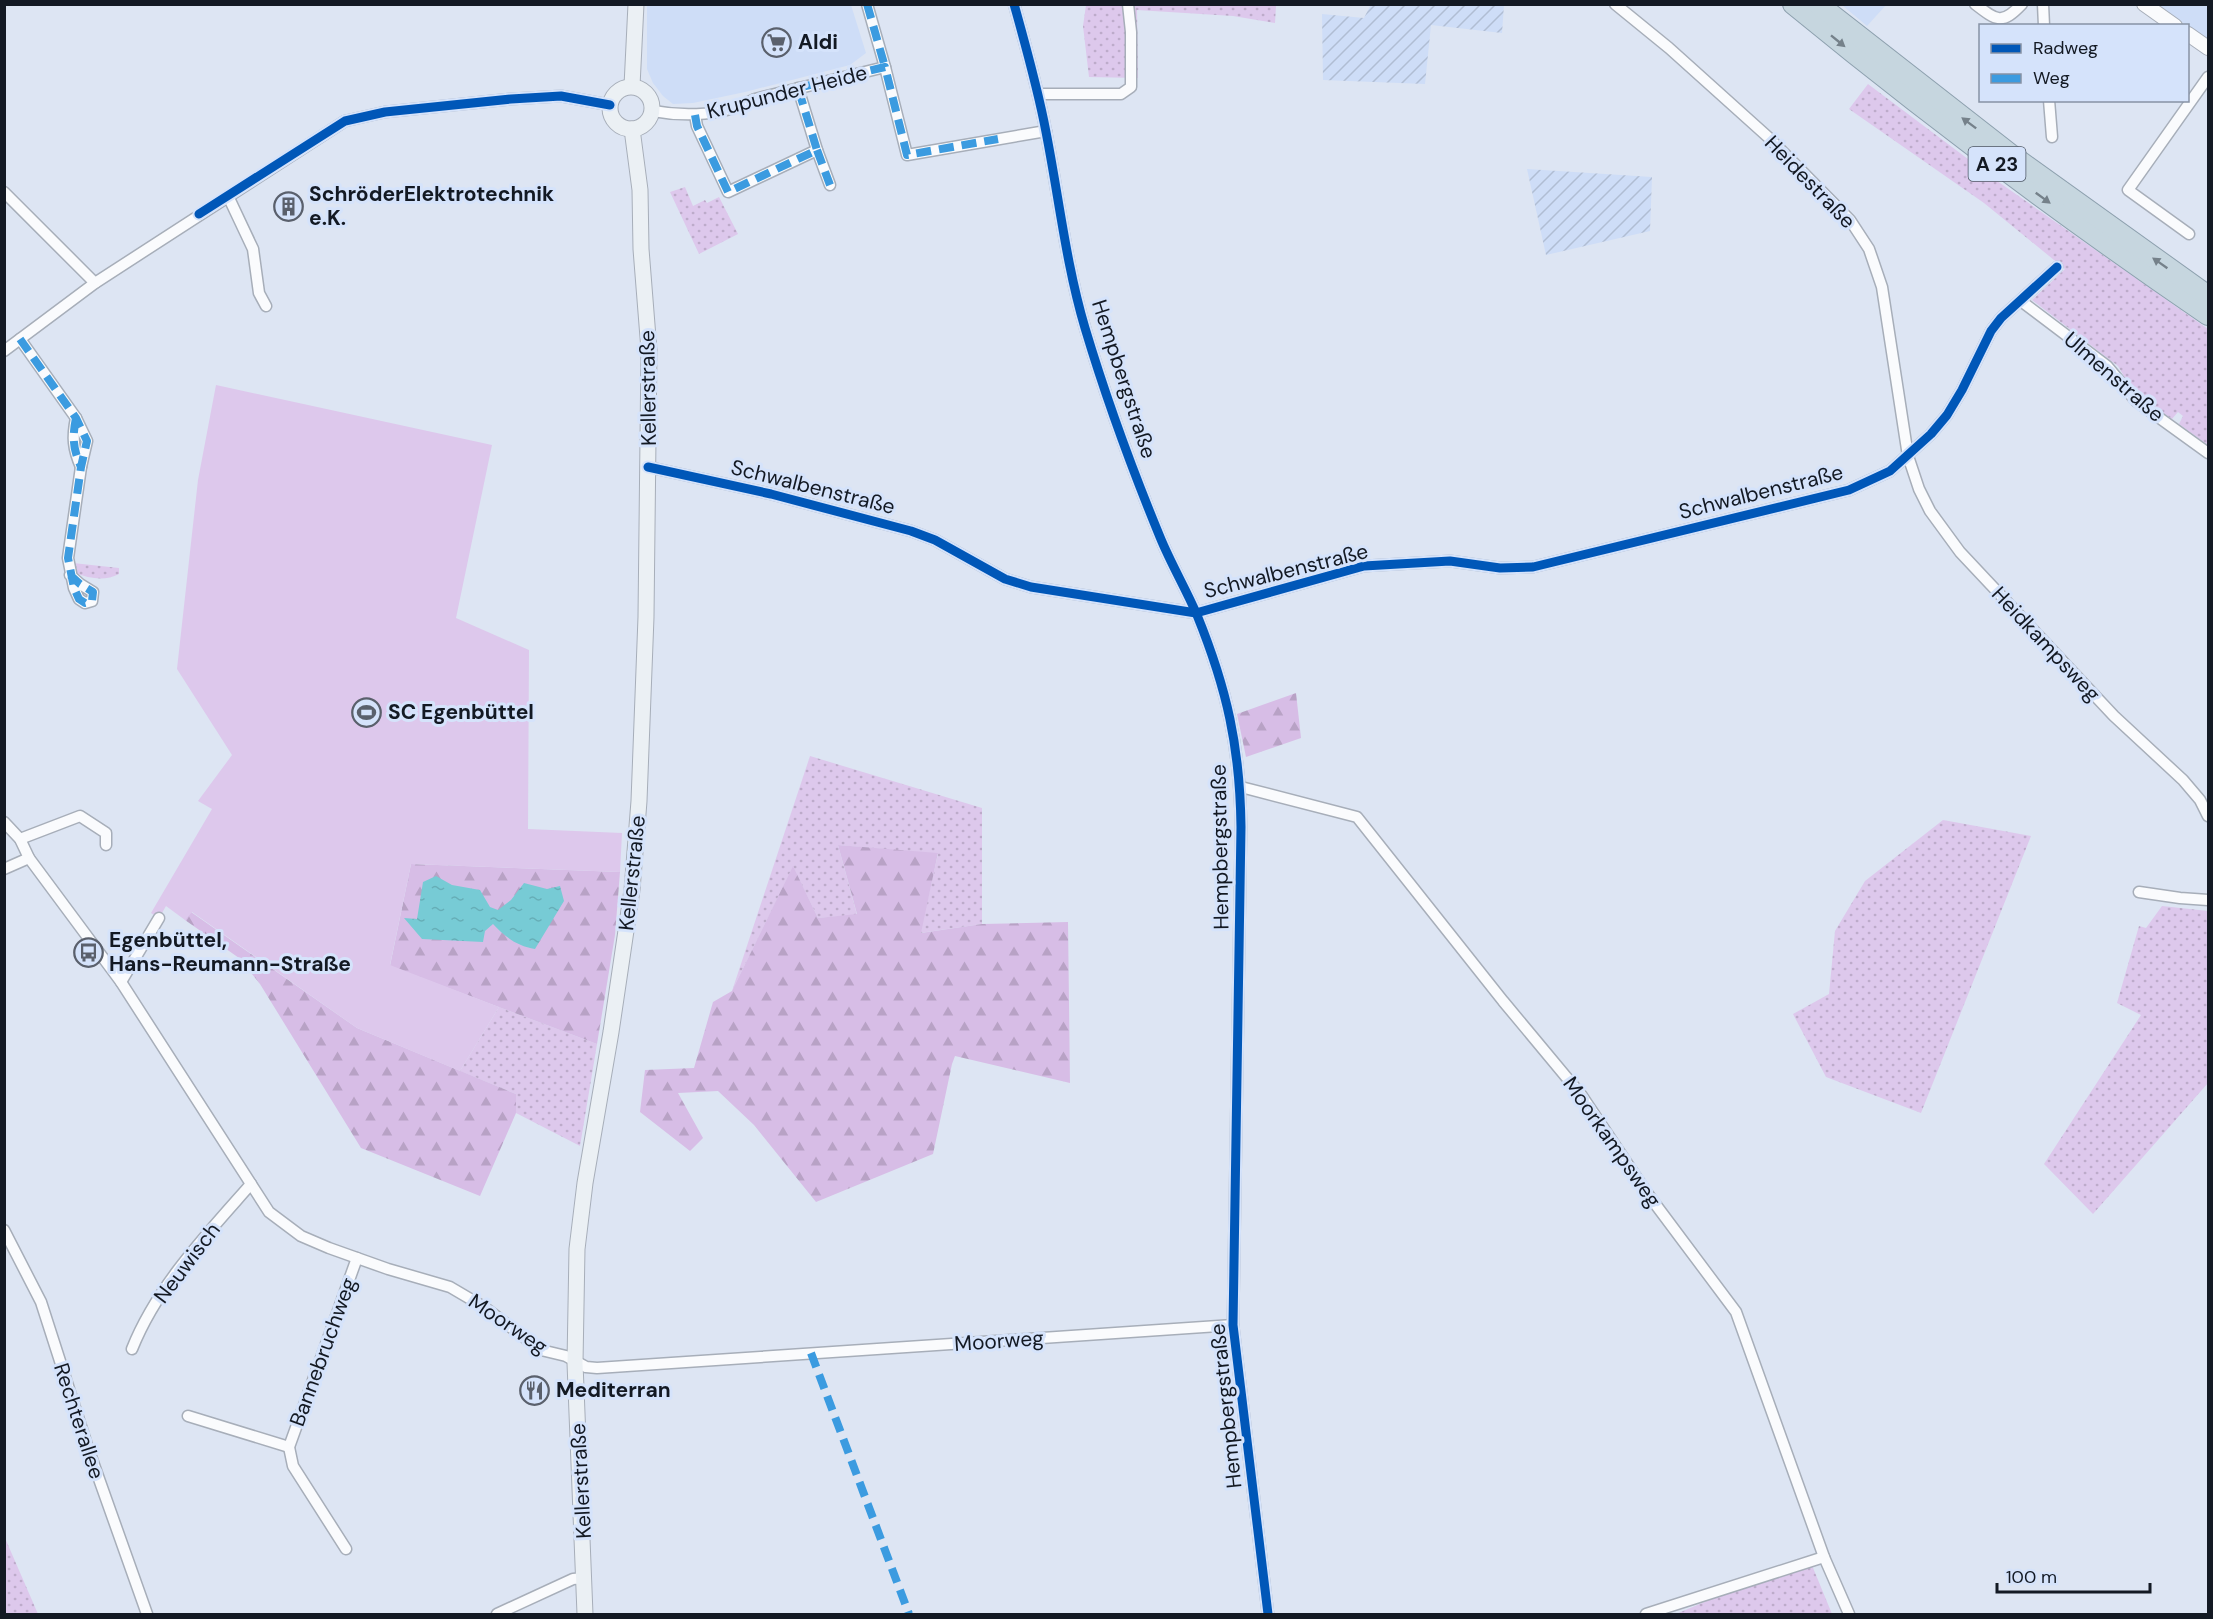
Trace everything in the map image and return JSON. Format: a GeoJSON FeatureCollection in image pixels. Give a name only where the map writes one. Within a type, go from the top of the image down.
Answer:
{"type":"FeatureCollection","features":[{"type":"Feature","properties":{"kind":"highway","name":"A 23"},"geometry":{"type":"LineString","coordinates":[[1793,4],[1902,92],[2001,167],[2208,315]]}},
{"type":"Feature","properties":{"kind":"highway","name":"A 23"},"geometry":{"type":"LineString","coordinates":[[1818,4],[2010,154],[2208,296]]}},
{"type":"Feature","properties":{"kind":"main road"},"geometry":{"type":"LineString","coordinates":[[632,86],[636,4]]}},
{"type":"Feature","properties":{"kind":"main road"},"geometry":{"type":"LineString","coordinates":[[632,86],[643,90],[651,99],[653,111],[646,123],[632,129],[618,124],[610,105],[618,92],[632,86]]}},
{"type":"Feature","properties":{"kind":"main road","name":"Kellerstraße"},"geometry":{"type":"LineString","coordinates":[[585,1614],[575,1363],[576,1278],[585,1183],[624,946],[637,832],[645,628],[649,350],[641,249],[640,190],[632,129]]}},
{"type":"Feature","properties":{"kind":"street","name":"Krupunder Heide"},"geometry":{"type":"LineString","coordinates":[[867,4],[907,155],[1046,131]]}},
{"type":"Feature","properties":{"kind":"street","name":"Hempbergstraße"},"geometry":{"type":"LineString","coordinates":[[1014,4],[1038,94],[1065,248],[1085,328],[1149,510],[1171,563],[1196,612],[1215,661],[1229,709],[1241,787],[1233,1325],[1268,1614]]}},
{"type":"Feature","properties":{"kind":"street"},"geometry":{"type":"LineString","coordinates":[[1038,94],[1121,94],[1126,92],[1131,87],[1132,78],[1128,4]]}},
{"type":"Feature","properties":{"kind":"street","name":"Heidestraße"},"geometry":{"type":"LineString","coordinates":[[1615,4],[1669,48],[1822,190],[1850,220],[1869,249],[1882,287],[1908,456]]}},
{"type":"Feature","properties":{"kind":"street"},"geometry":{"type":"LineString","coordinates":[[1975,4],[1992,17],[2006,19],[2022,4]]}},
{"type":"Feature","properties":{"kind":"street"},"geometry":{"type":"LineString","coordinates":[[2043,4],[2044,24]]}},
{"type":"Feature","properties":{"kind":"street"},"geometry":{"type":"LineString","coordinates":[[2144,4],[2172,24]]}},
{"type":"Feature","properties":{"kind":"street"},"geometry":{"type":"LineString","coordinates":[[2189,35],[2208,48]]}},
{"type":"Feature","properties":{"kind":"street","name":"Krupunder Heide"},"geometry":{"type":"LineString","coordinates":[[653,111],[695,115],[744,105],[754,99],[885,67]]}},
{"type":"Feature","properties":{"kind":"street"},"geometry":{"type":"LineString","coordinates":[[2189,234],[2128,190],[2208,77]]}},
{"type":"Feature","properties":{"kind":"street"},"geometry":{"type":"LineString","coordinates":[[798,88],[830,185]]}},
{"type":"Feature","properties":{"kind":"street"},"geometry":{"type":"LineString","coordinates":[[4,351],[94,282],[345,121],[385,112],[511,99],[561,96],[610,105]]}},
{"type":"Feature","properties":{"kind":"street"},"geometry":{"type":"LineString","coordinates":[[2049,102],[2052,137]]}},
{"type":"Feature","properties":{"kind":"street"},"geometry":{"type":"LineString","coordinates":[[695,115],[697,126],[728,192],[817,150]]}},
{"type":"Feature","properties":{"kind":"street"},"geometry":{"type":"LineString","coordinates":[[4,192],[94,282]]}},
{"type":"Feature","properties":{"kind":"street"},"geometry":{"type":"LineString","coordinates":[[228,196],[253,249],[259,293],[266,306]]}},
{"type":"Feature","properties":{"kind":"street","name":"Schwalbenstraße"},"geometry":{"type":"LineString","coordinates":[[648,467],[771,494],[911,531],[935,540],[1005,579],[1031,587],[1196,612],[1364,567],[1450,561],[1500,568],[1533,567],[1849,490],[1890,471],[1908,456],[1947,415],[1991,331],[2057,267]]}},
{"type":"Feature","properties":{"kind":"street","name":"Ulmenstraße"},"geometry":{"type":"LineString","coordinates":[[2021,301],[2107,366],[2136,402],[2208,453]]}},
{"type":"Feature","properties":{"kind":"street"},"geometry":{"type":"LineString","coordinates":[[20,339],[76,418],[87,441],[68,558],[70,575]]}},
{"type":"Feature","properties":{"kind":"street","name":"Heidkampsweg"},"geometry":{"type":"LineString","coordinates":[[1908,456],[1919,489],[1930,510],[1960,552],[2114,716],[2183,780],[2200,800],[2208,816]]}},
{"type":"Feature","properties":{"kind":"street","name":"Moorkampsweg"},"geometry":{"type":"LineString","coordinates":[[1241,787],[1357,817],[1503,1001],[1582,1096],[1647,1193],[1736,1312],[1824,1557],[1849,1614]]}},
{"type":"Feature","properties":{"kind":"street"},"geometry":{"type":"LineString","coordinates":[[20,839],[80,816],[106,833],[106,844]]}},
{"type":"Feature","properties":{"kind":"street","name":"Moorweg"},"geometry":{"type":"LineString","coordinates":[[4,822],[20,839],[29,858],[121,982],[269,1212],[301,1236],[357,1258],[450,1287],[484,1307],[542,1350],[566,1356],[586,1367],[597,1368],[1233,1325]]}},
{"type":"Feature","properties":{"kind":"street"},"geometry":{"type":"LineString","coordinates":[[4,869],[29,858]]}},
{"type":"Feature","properties":{"kind":"street"},"geometry":{"type":"LineString","coordinates":[[2139,892],[2208,900]]}},
{"type":"Feature","properties":{"kind":"street"},"geometry":{"type":"LineString","coordinates":[[121,982],[159,918]]}},
{"type":"Feature","properties":{"kind":"street","name":"Neuwisch"},"geometry":{"type":"LineString","coordinates":[[132,1348],[142,1322],[195,1248],[250,1184]]}},
{"type":"Feature","properties":{"kind":"street","name":"Rechterallee"},"geometry":{"type":"LineString","coordinates":[[4,1230],[41,1302],[88,1448],[147,1614]]}},
{"type":"Feature","properties":{"kind":"street","name":"Bannebruchweg"},"geometry":{"type":"LineString","coordinates":[[346,1550],[294,1466],[289,1446],[357,1258]]}},
{"type":"Feature","properties":{"kind":"street","name":"Bannebruchweg"},"geometry":{"type":"LineString","coordinates":[[188,1416],[289,1446]]}},
{"type":"Feature","properties":{"kind":"street"},"geometry":{"type":"LineString","coordinates":[[1646,1614],[1824,1557]]}},
{"type":"Feature","properties":{"kind":"street"},"geometry":{"type":"LineString","coordinates":[[497,1614],[573,1579],[585,1578]]}},
{"type":"Feature","properties":{"kind":"shaded area"},"geometry":{"type":"Polygon","coordinates":[[[1269,4],[1276,6],[1275,23],[1233,16],[1137,10],[1138,78],[1089,77],[1083,26],[1086,5],[1269,4]]]}},
{"type":"Feature","properties":{"kind":"shaded area"},"geometry":{"type":"Polygon","coordinates":[[[1371,4],[1504,5],[1502,33],[1431,25],[1425,84],[1323,80],[1322,14],[1364,18],[1371,4]]]}},
{"type":"Feature","properties":{"kind":"shaded area"},"geometry":{"type":"Polygon","coordinates":[[[647,5],[851,5],[866,53],[850,65],[745,92],[693,103],[673,104],[653,83],[647,69],[647,5]]]}},
{"type":"Feature","properties":{"kind":"shaded area"},"geometry":{"type":"Polygon","coordinates":[[[1842,5],[1886,5],[1867,26],[1842,5]]]}},
{"type":"Feature","properties":{"kind":"shaded area"},"geometry":{"type":"Polygon","coordinates":[[[2155,5],[2208,5],[2208,40],[2189,27],[2189,24],[2185,24],[2155,5]]]}},
{"type":"Feature","properties":{"kind":"shaded area"},"geometry":{"type":"Polygon","coordinates":[[[1868,84],[2000,183],[2208,329],[2208,445],[2179,424],[2183,416],[2178,412],[2172,419],[2134,393],[2118,366],[2032,300],[2065,269],[1984,203],[1849,109],[1868,84]]]}},
{"type":"Feature","properties":{"kind":"shaded area"},"geometry":{"type":"Polygon","coordinates":[[[1527,169],[1652,177],[1650,231],[1546,255],[1527,169]]]}},
{"type":"Feature","properties":{"kind":"shaded area"},"geometry":{"type":"Polygon","coordinates":[[[685,187],[693,206],[719,197],[738,234],[699,254],[670,192],[685,187]]]}},
{"type":"Feature","properties":{"kind":"shaded area","name":"SC Egenbüttel"},"geometry":{"type":"Polygon","coordinates":[[[216,385],[492,445],[456,618],[529,650],[528,829],[622,833],[620,872],[411,864],[390,965],[499,1007],[460,1071],[357,1028],[192,912],[185,920],[166,906],[159,918],[151,913],[212,809],[198,801],[232,755],[177,669],[198,480],[216,385]]]}},
{"type":"Feature","properties":{"kind":"shaded area"},"geometry":{"type":"Polygon","coordinates":[[[73,563],[119,568],[119,574],[102,579],[86,576],[74,573],[73,563]]]}},
{"type":"Feature","properties":{"kind":"shaded area"},"geometry":{"type":"Polygon","coordinates":[[[810,756],[982,808],[982,924],[920,933],[938,854],[838,845],[857,915],[818,918],[793,867],[732,991],[810,756]]]}},
{"type":"Feature","properties":{"kind":"shaded area"},"geometry":{"type":"Polygon","coordinates":[[[1943,820],[2031,836],[1921,1113],[1826,1077],[1793,1014],[1829,994],[1835,931],[1865,881],[1943,820]]]}},
{"type":"Feature","properties":{"kind":"shaded area"},"geometry":{"type":"Polygon","coordinates":[[[2162,906],[2208,911],[2208,1083],[2093,1214],[2044,1164],[2141,1015],[2117,1003],[2139,926],[2146,928],[2162,906]]]}},
{"type":"Feature","properties":{"kind":"shaded area"},"geometry":{"type":"Polygon","coordinates":[[[499,1007],[597,1044],[580,1146],[516,1113],[516,1094],[460,1071],[499,1007]]]}},
{"type":"Feature","properties":{"kind":"shaded area"},"geometry":{"type":"Polygon","coordinates":[[[5,1538],[38,1614],[5,1614],[5,1538]]]}},
{"type":"Feature","properties":{"kind":"shaded area"},"geometry":{"type":"Polygon","coordinates":[[[1809,1558],[1832,1614],[1676,1614],[1809,1558]]]}},
{"type":"Feature","properties":{"kind":"green space"},"geometry":{"type":"Polygon","coordinates":[[[1296,693],[1301,738],[1246,757],[1237,714],[1296,693]]]}},
{"type":"Feature","properties":{"kind":"green space"},"geometry":{"type":"Polygon","coordinates":[[[838,845],[938,853],[921,933],[982,924],[1068,922],[1070,1083],[955,1056],[933,1154],[816,1202],[754,1125],[718,1091],[678,1093],[703,1138],[690,1151],[640,1112],[645,1070],[694,1068],[713,1002],[732,991],[793,866],[818,918],[857,914],[838,845]]]}},
{"type":"Feature","properties":{"kind":"green space"},"geometry":{"type":"Polygon","coordinates":[[[411,864],[620,872],[615,935],[597,1044],[390,966],[411,864]]]}},
{"type":"Feature","properties":{"kind":"green space"},"geometry":{"type":"Polygon","coordinates":[[[191,912],[357,1028],[516,1094],[516,1113],[480,1196],[361,1148],[260,984],[239,958],[185,920],[191,912]]]}},
{"type":"Feature","properties":{"kind":"water"},"geometry":{"type":"Polygon","coordinates":[[[436,876],[452,885],[480,890],[490,907],[498,910],[511,900],[524,883],[547,889],[560,886],[564,901],[535,949],[512,940],[493,924],[485,931],[483,942],[422,939],[404,918],[417,919],[423,882],[436,876]]]}},
{"type":"Feature","properties":{"kind":"marked path"},"geometry":{"type":"LineString","coordinates":[[867,4],[885,67]]}},
{"type":"Feature","properties":{"kind":"marked path"},"geometry":{"type":"LineString","coordinates":[[695,115],[697,126],[728,192],[817,150],[798,88],[885,67],[907,155],[998,139]]}},
{"type":"Feature","properties":{"kind":"marked path"},"geometry":{"type":"LineString","coordinates":[[817,150],[830,185]]}},
{"type":"Feature","properties":{"kind":"marked path"},"geometry":{"type":"LineString","coordinates":[[20,339],[76,418],[87,441],[68,558],[74,588],[79,599],[85,603],[92,601],[93,592],[80,584],[70,575]]}},
{"type":"Feature","properties":{"kind":"marked path"},"geometry":{"type":"LineString","coordinates":[[76,418],[74,443],[81,467]]}},
{"type":"Feature","properties":{"kind":"marked path"},"geometry":{"type":"LineString","coordinates":[[811,1353],[909,1614]]}},
{"type":"Feature","properties":{"kind":"cycle path"},"geometry":{"type":"LineString","coordinates":[[1014,4],[1032,68],[1051,157],[1068,255],[1085,328],[1139,485],[1164,547],[1193,605],[1207,642],[1224,694],[1235,744],[1241,827],[1233,1325],[1268,1614]]}},
{"type":"Feature","properties":{"kind":"cycle path"},"geometry":{"type":"LineString","coordinates":[[199,214],[345,121],[385,112],[511,99],[561,96],[610,105]]}},
{"type":"Feature","properties":{"kind":"cycle path"},"geometry":{"type":"LineString","coordinates":[[648,467],[771,494],[911,531],[935,540],[1005,579],[1031,587],[1196,613],[1364,566],[1450,561],[1500,568],[1533,567],[1849,490],[1890,471],[1931,434],[1947,415],[1991,331],[2001,318],[2057,267]]}},
{"type":"Feature","properties":{"kind":"place","name":"Aldi"},"geometry":{"type":"Point","coordinates":[777,42]}},
{"type":"Feature","properties":{"kind":"place","name":"SchröderElektrotechnik e.K."},"geometry":{"type":"Point","coordinates":[288,206]}},
{"type":"Feature","properties":{"kind":"place","name":"SC Egenbüttel"},"geometry":{"type":"Point","coordinates":[367,712]}},
{"type":"Feature","properties":{"kind":"place","name":"Egenbüttel, Hans-Reumann-Straße"},"geometry":{"type":"Point","coordinates":[88,952]}},
{"type":"Feature","properties":{"kind":"place","name":"Mediterran"},"geometry":{"type":"Point","coordinates":[535,1390]}}]}
